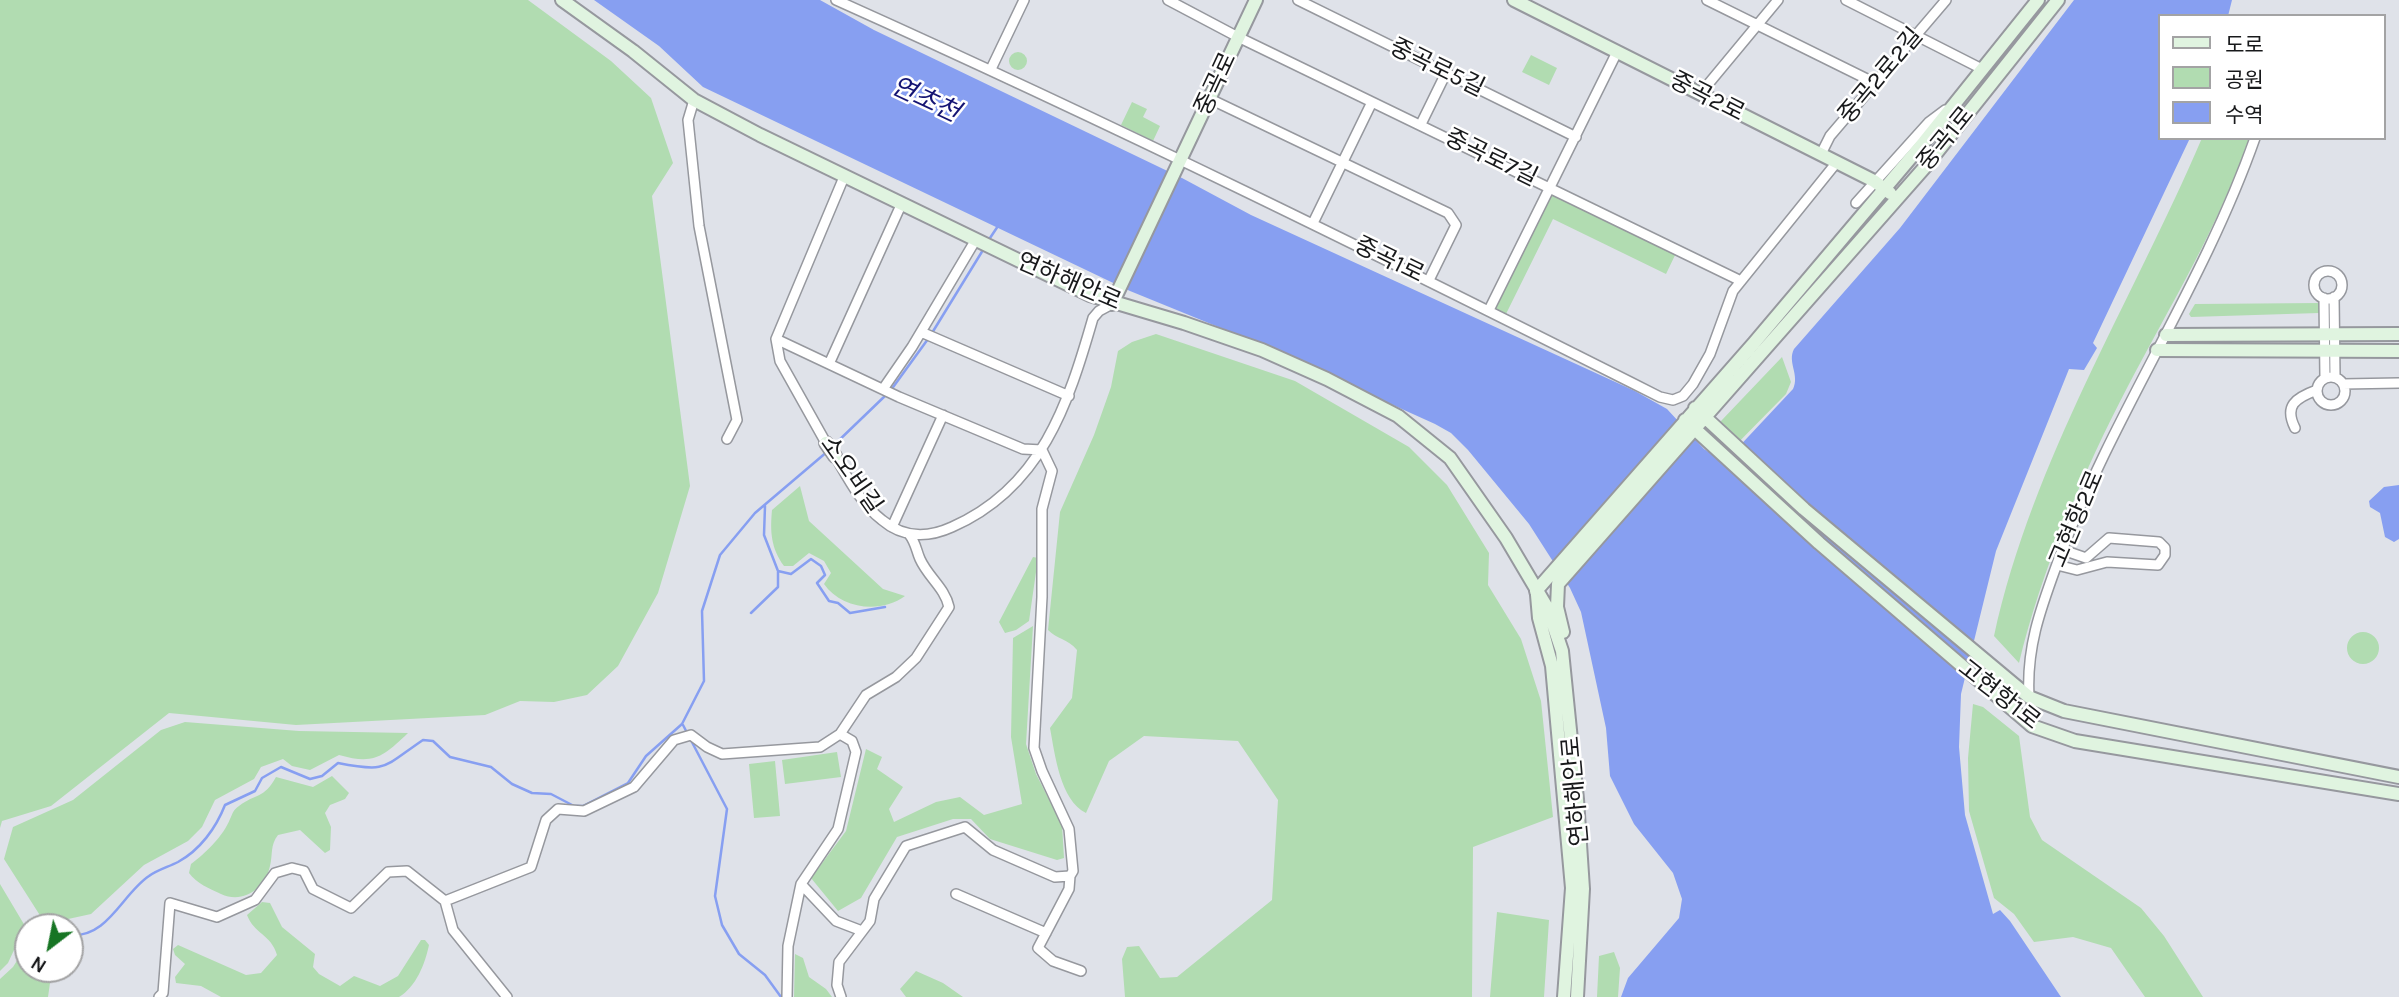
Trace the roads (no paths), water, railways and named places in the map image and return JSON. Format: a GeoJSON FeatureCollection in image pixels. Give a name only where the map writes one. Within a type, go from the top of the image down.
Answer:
{"type":"FeatureCollection","features":[{"type":"Feature","properties":{"kind":"street","name":"연하해안로"},"geometry":{"type":"LineString","coordinates":[[562,0],[634,51],[694,100],[993,249],[1115,299],[1262,350],[1398,416],[1450,458],[1506,538],[1548,608],[1562,651],[1583,889],[1577,997]]}},
{"type":"Feature","properties":{"kind":"street","name":"중곡1로"},"geometry":{"type":"LineString","coordinates":[[836,0],[991,69],[1178,164],[1313,223],[1661,397],[1673,400],[1683,396],[1700,374],[1733,291],[1837,162]]}},
{"type":"Feature","properties":{"kind":"street"},"geometry":{"type":"LineString","coordinates":[[991,69],[1024,0]]}},
{"type":"Feature","properties":{"kind":"street","name":"중곡로7길"},"geometry":{"type":"LineString","coordinates":[[1168,0],[1238,37],[1741,281]]}},
{"type":"Feature","properties":{"kind":"street","name":"중곡로"},"geometry":{"type":"LineString","coordinates":[[1115,299],[1256,0]]}},
{"type":"Feature","properties":{"kind":"street","name":"중곡로5길"},"geometry":{"type":"LineString","coordinates":[[1298,0],[1576,137]]}},
{"type":"Feature","properties":{"kind":"street","name":"중곡2로"},"geometry":{"type":"LineString","coordinates":[[1514,0],[1837,162],[1880,185],[1896,198]]}},
{"type":"Feature","properties":{"kind":"street"},"geometry":{"type":"LineString","coordinates":[[1707,0],[1875,83]]}},
{"type":"Feature","properties":{"kind":"street"},"geometry":{"type":"LineString","coordinates":[[1700,94],[1778,0]]}},
{"type":"Feature","properties":{"kind":"street"},"geometry":{"type":"LineString","coordinates":[[1846,0],[1859,3],[1982,69]]}},
{"type":"Feature","properties":{"kind":"street","name":"중곡2로2길"},"geometry":{"type":"LineString","coordinates":[[1821,154],[1830,136],[1946,0]]}},
{"type":"Feature","properties":{"kind":"street","name":"중곡1로"},"geometry":{"type":"LineString","coordinates":[[1797,301],[1880,185],[1955,103],[2038,0]]}},
{"type":"Feature","properties":{"kind":"street","name":"중곡1로"},"geometry":{"type":"LineString","coordinates":[[1797,301],[1896,198],[2057,0]]}},
{"type":"Feature","properties":{"kind":"street"},"geometry":{"type":"LineString","coordinates":[[1489,310],[1617,52]]}},
{"type":"Feature","properties":{"kind":"street"},"geometry":{"type":"LineString","coordinates":[[1421,124],[1446,73]]}},
{"type":"Feature","properties":{"kind":"street"},"geometry":{"type":"LineString","coordinates":[[1210,99],[1448,213],[1456,225],[1429,279]]}},
{"type":"Feature","properties":{"kind":"street"},"geometry":{"type":"LineString","coordinates":[[694,100],[688,120],[699,226],[737,420],[727,439]]}},
{"type":"Feature","properties":{"kind":"street"},"geometry":{"type":"LineString","coordinates":[[1313,223],[1373,102]]}},
{"type":"Feature","properties":{"kind":"street","name":"고현항2로"},"geometry":{"type":"LineString","coordinates":[[2029,697],[2027,663],[2042,605],[2057,565],[2118,423],[2221,225],[2254,140]]}},
{"type":"Feature","properties":{"kind":"street"},"geometry":{"type":"LineString","coordinates":[[844,177],[776,339],[898,397],[1023,449],[1042,450],[1052,471],[1042,509],[1042,597],[1034,748],[1069,828],[1073,871],[1069,889],[1038,948],[1053,961],[1081,971]]}},
{"type":"Feature","properties":{"kind":"street"},"geometry":{"type":"LineString","coordinates":[[1856,203],[1880,185]]}},
{"type":"Feature","properties":{"kind":"street"},"geometry":{"type":"LineString","coordinates":[[829,364],[901,205]]}},
{"type":"Feature","properties":{"kind":"street"},"geometry":{"type":"LineString","coordinates":[[883,389],[921,332],[975,241]]}},
{"type":"Feature","properties":{"kind":"street"},"geometry":{"type":"LineString","coordinates":[[2295,428],[2289,416],[2290,406],[2297,398],[2316,390],[2330,378],[2329,298]]}},
{"type":"Feature","properties":{"kind":"street","name":"소오비길"},"geometry":{"type":"LineString","coordinates":[[776,339],[785,372],[867,506],[892,527],[923,536],[941,532],[970,519],[1002,499],[1042,450],[1069,396],[1093,318],[1115,299]]}},
{"type":"Feature","properties":{"kind":"street"},"geometry":{"type":"LineString","coordinates":[[1562,651],[1563,627],[1556,586],[1689,425],[1797,301]]}},
{"type":"Feature","properties":{"kind":"street"},"geometry":{"type":"LineString","coordinates":[[921,332],[1069,396]]}},
{"type":"Feature","properties":{"kind":"street"},"geometry":{"type":"LineString","coordinates":[[2166,335],[2399,334]]}},
{"type":"Feature","properties":{"kind":"street"},"geometry":{"type":"LineString","coordinates":[[2157,350],[2399,351]]}},
{"type":"Feature","properties":{"kind":"street"},"geometry":{"type":"LineString","coordinates":[[2330,378],[2343,384],[2399,383]]}},
{"type":"Feature","properties":{"kind":"street"},"geometry":{"type":"LineString","coordinates":[[2316,390],[2322,401],[2335,404],[2344,394],[2343,384]]}},
{"type":"Feature","properties":{"kind":"street","name":"고현항1로"},"geometry":{"type":"LineString","coordinates":[[1700,412],[1804,509],[2029,697],[2064,711],[2399,777]]}},
{"type":"Feature","properties":{"kind":"street"},"geometry":{"type":"LineString","coordinates":[[892,527],[943,415]]}},
{"type":"Feature","properties":{"kind":"street"},"geometry":{"type":"LineString","coordinates":[[1536,592],[1689,425]]}},
{"type":"Feature","properties":{"kind":"street","name":"고현항1로"},"geometry":{"type":"LineString","coordinates":[[1689,425],[2032,726],[2075,741],[2399,794]]}},
{"type":"Feature","properties":{"kind":"street"},"geometry":{"type":"LineString","coordinates":[[445,901],[531,867],[546,820],[558,809],[583,811],[634,787],[674,740],[691,735],[722,754],[820,747],[840,734],[866,695],[896,677],[916,658],[949,607],[947,596],[920,558],[917,545],[909,534]]}},
{"type":"Feature","properties":{"kind":"street"},"geometry":{"type":"LineString","coordinates":[[2057,565],[2077,570],[2107,562],[2158,565],[2165,555],[2165,548],[2160,542],[2109,538],[2086,558],[2063,551]]}},
{"type":"Feature","properties":{"kind":"street","name":"연하해안로"},"geometry":{"type":"LineString","coordinates":[[1536,592],[1539,618],[1552,666],[1572,888],[1564,997]]}},
{"type":"Feature","properties":{"kind":"street"},"geometry":{"type":"LineString","coordinates":[[787,997],[788,946],[801,884],[838,830],[856,752],[852,741],[840,734]]}},
{"type":"Feature","properties":{"kind":"street"},"geometry":{"type":"LineString","coordinates":[[841,997],[837,985],[839,962],[870,921],[874,899],[906,846],[959,828],[970,830],[993,850],[1055,877],[1070,876]]}},
{"type":"Feature","properties":{"kind":"street"},"geometry":{"type":"LineString","coordinates":[[159,997],[163,993],[170,904],[217,916],[255,900],[275,873],[292,868],[304,871],[313,889],[351,908],[388,872],[407,871],[445,901],[453,930],[506,997]]}},
{"type":"Feature","properties":{"kind":"street"},"geometry":{"type":"LineString","coordinates":[[801,884],[836,921],[862,931]]}},
{"type":"Feature","properties":{"kind":"street"},"geometry":{"type":"LineString","coordinates":[[956,894],[1046,933]]}},
{"type":"Feature","properties":{"kind":"water","name":"연초천"},"geometry":{"type":"Polygon","coordinates":[[[594,0],[820,0],[874,30],[1182,178],[1251,215],[1635,391],[1667,409],[1704,449],[1717,457],[1733,453],[1793,389],[1794,349],[1900,228],[2074,0],[2232,0],[2228,14],[2158,14],[2158,140],[2189,140],[2093,343],[2097,348],[2084,370],[2069,369],[1996,551],[1961,694],[1959,747],[1965,815],[1993,914],[2000,910],[2010,921],[2061,997],[1621,997],[1628,978],[1679,918],[1682,899],[1673,873],[1634,824],[1610,776],[1606,728],[1581,612],[1570,588],[1529,524],[1451,433],[1238,335],[1130,291],[703,87],[659,46],[594,0]]]}},
{"type":"Feature","properties":{"kind":"water"},"geometry":{"type":"Polygon","coordinates":[[[2399,485],[2399,539],[2394,542],[2385,537],[2380,513],[2370,507],[2369,501],[2384,487],[2399,485]]]}},
{"type":"Feature","properties":{"kind":"waterway"},"geometry":{"type":"LineString","coordinates":[[988,241],[998,226]]}},
{"type":"Feature","properties":{"kind":"waterway"},"geometry":{"type":"LineString","coordinates":[[932,333],[983,250]]}},
{"type":"Feature","properties":{"kind":"waterway"},"geometry":{"type":"LineString","coordinates":[[891,390],[928,339]]}},
{"type":"Feature","properties":{"kind":"waterway"},"geometry":{"type":"LineString","coordinates":[[833,446],[886,395]]}},
{"type":"Feature","properties":{"kind":"waterway"},"geometry":{"type":"LineString","coordinates":[[84,934],[95,930],[105,922],[149,876],[186,857],[212,830],[225,805],[255,791],[262,778],[281,767],[310,779],[322,776],[338,763],[376,767],[392,762],[423,740],[433,741],[450,757],[491,767],[512,784],[532,793],[551,794],[574,806],[583,806],[628,783],[646,756],[682,724],[704,681],[702,611],[720,555],[755,513],[828,451]]}},
{"type":"Feature","properties":{"kind":"waterway"},"geometry":{"type":"LineString","coordinates":[[765,506],[764,535],[778,571],[791,574],[811,559],[821,566],[825,575],[817,583],[829,601],[838,603],[850,613],[885,607]]}},
{"type":"Feature","properties":{"kind":"waterway"},"geometry":{"type":"LineString","coordinates":[[751,613],[778,587],[778,572]]}},
{"type":"Feature","properties":{"kind":"waterway"},"geometry":{"type":"LineString","coordinates":[[683,725],[727,809],[715,896],[722,925],[739,954],[765,975],[781,997]]}}]}
